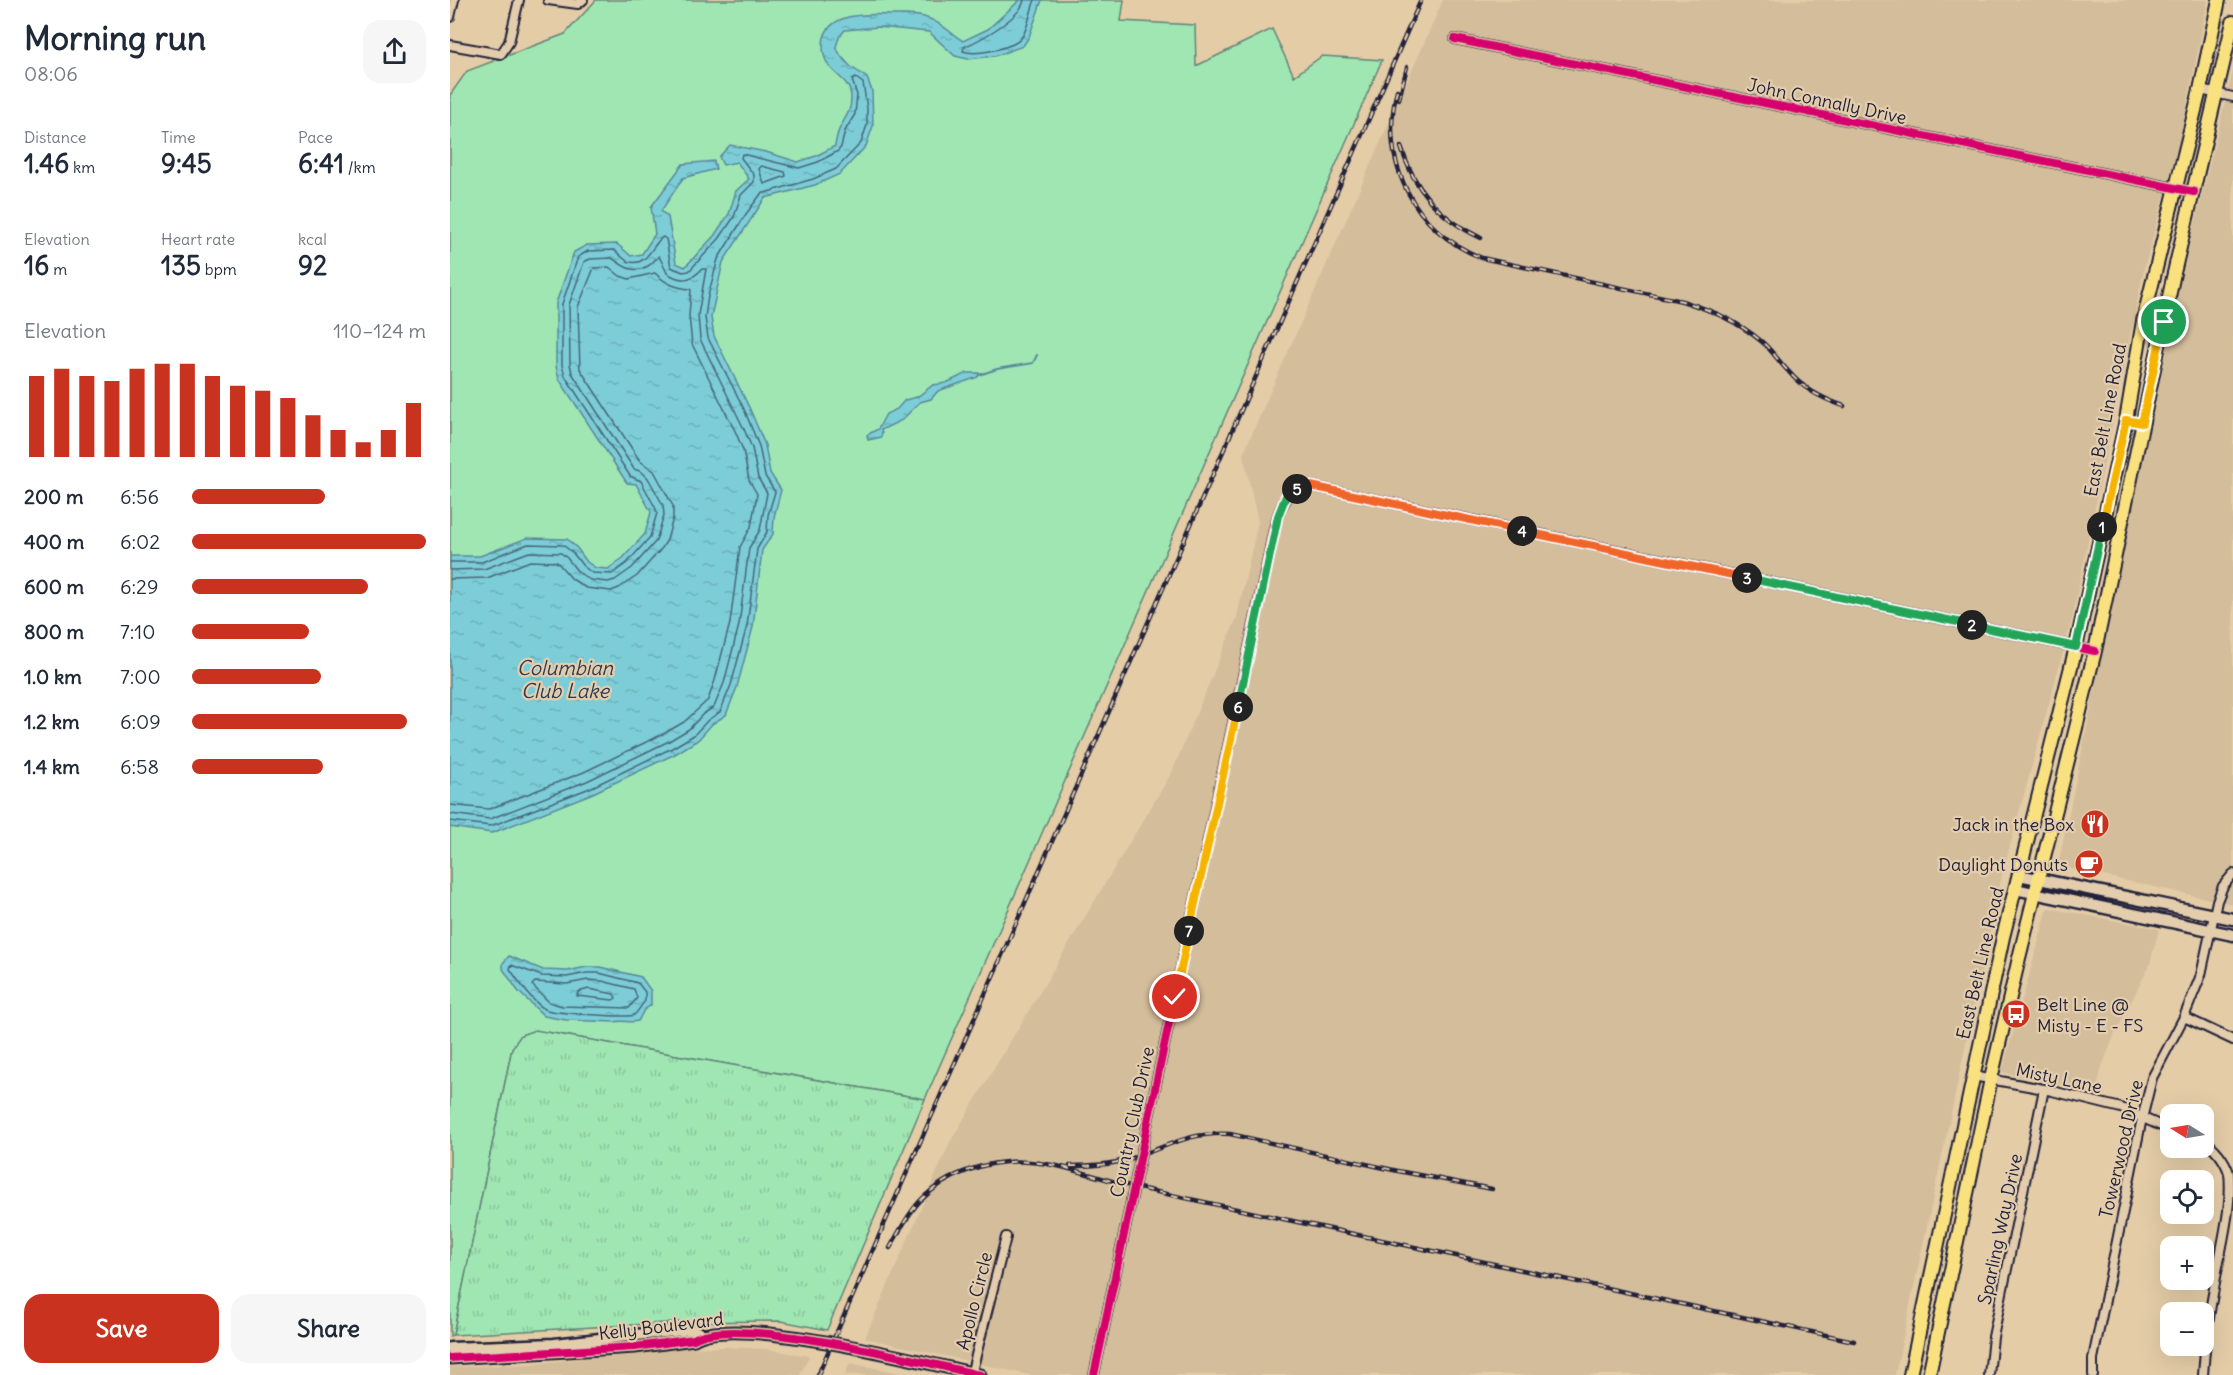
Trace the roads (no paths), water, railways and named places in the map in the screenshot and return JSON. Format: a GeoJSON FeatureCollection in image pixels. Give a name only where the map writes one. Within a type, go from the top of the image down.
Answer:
{"type":"FeatureCollection","features":[{"type":"Feature","properties":{"kind":"main road","name":"East Belt Line Road"},"geometry":{"type":"LineString","coordinates":[[1910,1375],[2015,889],[2076,647],[2126,420],[2143,321],[2200,90],[2219,0]]}},
{"type":"Feature","properties":{"kind":"main road","name":"East Belt Line Road"},"geometry":{"type":"LineString","coordinates":[[1929,1375],[1991,1079],[2096,651],[2174,273],[2233,22]]}},
{"type":"Feature","properties":{"kind":"main road"},"geometry":{"type":"LineString","coordinates":[[2126,420],[2142,423]]}},
{"type":"Feature","properties":{"kind":"main road"},"geometry":{"type":"LineString","coordinates":[[1920,1326],[1938,1330]]}},
{"type":"Feature","properties":{"kind":"street"},"geometry":{"type":"LineString","coordinates":[[450,17],[453,0]]}},
{"type":"Feature","properties":{"kind":"street"},"geometry":{"type":"LineString","coordinates":[[450,45],[501,54],[509,42],[519,0]]}},
{"type":"Feature","properties":{"kind":"street"},"geometry":{"type":"LineString","coordinates":[[548,0],[578,4],[583,0]]}},
{"type":"Feature","properties":{"kind":"street","name":"John Connally Drive"},"geometry":{"type":"LineString","coordinates":[[1455,39],[2194,192]]}},
{"type":"Feature","properties":{"kind":"street"},"geometry":{"type":"LineString","coordinates":[[2200,90],[2233,97]]}},
{"type":"Feature","properties":{"kind":"street","name":"Country Club Drive"},"geometry":{"type":"LineString","coordinates":[[1094,1375],[1266,568],[1278,516],[1286,496],[1292,491],[1311,486],[2076,647]]}},
{"type":"Feature","properties":{"kind":"street"},"geometry":{"type":"LineString","coordinates":[[2076,647],[2096,651]]}},
{"type":"Feature","properties":{"kind":"street","name":"Towerwood Drive"},"geometry":{"type":"LineString","coordinates":[[2093,1375],[2093,1359],[2142,1116],[2152,1078],[2184,1017],[2201,975],[2213,915],[2223,886],[2233,874]]}},
{"type":"Feature","properties":{"kind":"street"},"geometry":{"type":"LineString","coordinates":[[2019,875],[2233,919]]}},
{"type":"Feature","properties":{"kind":"street"},"geometry":{"type":"LineString","coordinates":[[2015,889],[2233,936]]}},
{"type":"Feature","properties":{"kind":"street"},"geometry":{"type":"LineString","coordinates":[[2092,906],[2095,891]]}},
{"type":"Feature","properties":{"kind":"street"},"geometry":{"type":"LineString","coordinates":[[2184,1017],[2233,1040]]}},
{"type":"Feature","properties":{"kind":"street","name":"Misty Lane"},"geometry":{"type":"LineString","coordinates":[[1973,1076],[2044,1089],[2113,1106],[2160,1125]]}},
{"type":"Feature","properties":{"kind":"street","name":"Sparling Way Drive"},"geometry":{"type":"LineString","coordinates":[[1989,1375],[1993,1337],[2044,1089]]}},
{"type":"Feature","properties":{"kind":"street"},"geometry":{"type":"LineString","coordinates":[[2204,1375],[2211,1306],[2231,1195],[2229,1173],[2214,1149]]}},
{"type":"Feature","properties":{"kind":"street","name":"Apollo Circle"},"geometry":{"type":"LineString","coordinates":[[974,1374],[1006,1237]]}},
{"type":"Feature","properties":{"kind":"street","name":"Kelly Boulevard"},"geometry":{"type":"LineString","coordinates":[[450,1348],[507,1350],[635,1347],[694,1339],[702,1334],[765,1333],[789,1335],[974,1374]]}},
{"type":"Feature","properties":{"kind":"street","name":"Kelly Boulevard"},"geometry":{"type":"LineString","coordinates":[[450,1358],[507,1350]]}},
{"type":"Feature","properties":{"kind":"water","name":"Columbian Club Lake"},"geometry":{"type":"Polygon","coordinates":[[[1020,0],[1042,0],[1029,37],[1023,46],[995,56],[968,59],[955,56],[929,32],[878,27],[845,30],[839,37],[836,47],[850,66],[867,78],[872,91],[873,126],[866,146],[840,174],[815,185],[765,198],[723,262],[711,317],[714,336],[749,407],[765,445],[770,473],[781,490],[774,517],[773,534],[762,550],[753,627],[737,687],[726,715],[712,724],[698,740],[675,754],[593,793],[492,833],[450,827],[450,556],[480,556],[527,538],[567,539],[587,562],[596,568],[608,569],[623,558],[645,534],[651,512],[636,484],[627,483],[559,379],[556,366],[556,303],[574,252],[587,245],[617,244],[631,256],[642,254],[655,234],[651,207],[683,164],[714,161],[716,169],[683,178],[661,211],[668,217],[676,263],[685,267],[714,236],[729,214],[736,191],[749,179],[737,162],[723,165],[719,157],[730,145],[766,152],[798,162],[835,146],[851,99],[847,84],[827,63],[824,55],[823,44],[831,25],[840,20],[861,15],[920,16],[930,19],[963,41],[988,29],[1020,0]]]}},
{"type":"Feature","properties":{"kind":"water"},"geometry":{"type":"Polygon","coordinates":[[[967,373],[979,373],[978,377],[938,391],[931,399],[920,402],[902,420],[881,430],[881,437],[868,440],[867,435],[878,429],[886,414],[897,409],[905,400],[917,397],[933,385],[946,383],[967,373]]]}},
{"type":"Feature","properties":{"kind":"water"},"geometry":{"type":"Polygon","coordinates":[[[509,956],[543,970],[567,971],[600,967],[641,977],[651,991],[651,1005],[635,1022],[566,1020],[544,1016],[518,991],[503,969],[503,963],[509,956]]]}},
{"type":"Feature","properties":{"kind":"waterway"},"geometry":{"type":"LineString","coordinates":[[979,375],[997,369],[1033,363],[1037,355]]}},
{"type":"Feature","properties":{"kind":"railway"},"geometry":{"type":"LineString","coordinates":[[818,1375],[1421,0]]}},
{"type":"Feature","properties":{"kind":"railway"},"geometry":{"type":"LineString","coordinates":[[1399,99],[1407,67]]}},
{"type":"Feature","properties":{"kind":"railway"},"geometry":{"type":"LineString","coordinates":[[1397,90],[1393,117],[1393,143],[1398,167],[1407,190],[1420,212],[1437,230],[1458,246],[1482,258],[1682,301],[1713,312],[1743,328],[1761,341],[1807,388],[1821,397],[1844,406]]}},
{"type":"Feature","properties":{"kind":"railway"},"geometry":{"type":"LineString","coordinates":[[1401,147],[1414,177],[1430,202],[1453,222],[1481,238]]}},
{"type":"Feature","properties":{"kind":"railway"},"geometry":{"type":"LineString","coordinates":[[1070,1166],[1119,1162],[1188,1138],[1230,1134],[1492,1189]]}},
{"type":"Feature","properties":{"kind":"railway"},"geometry":{"type":"LineString","coordinates":[[890,1248],[915,1206],[943,1182],[985,1165],[1015,1162],[1043,1163],[1134,1187],[1854,1341]]}},
{"type":"Feature","properties":{"kind":"place","name":"Jack in the Box"},"geometry":{"type":"Point","coordinates":[2095,824]}},
{"type":"Feature","properties":{"kind":"place","name":"Daylight Donuts"},"geometry":{"type":"Point","coordinates":[2089,864]}},
{"type":"Feature","properties":{"kind":"place","name":"Belt Line @ Misty - E - FS"},"geometry":{"type":"Point","coordinates":[2016,1014]}}]}
